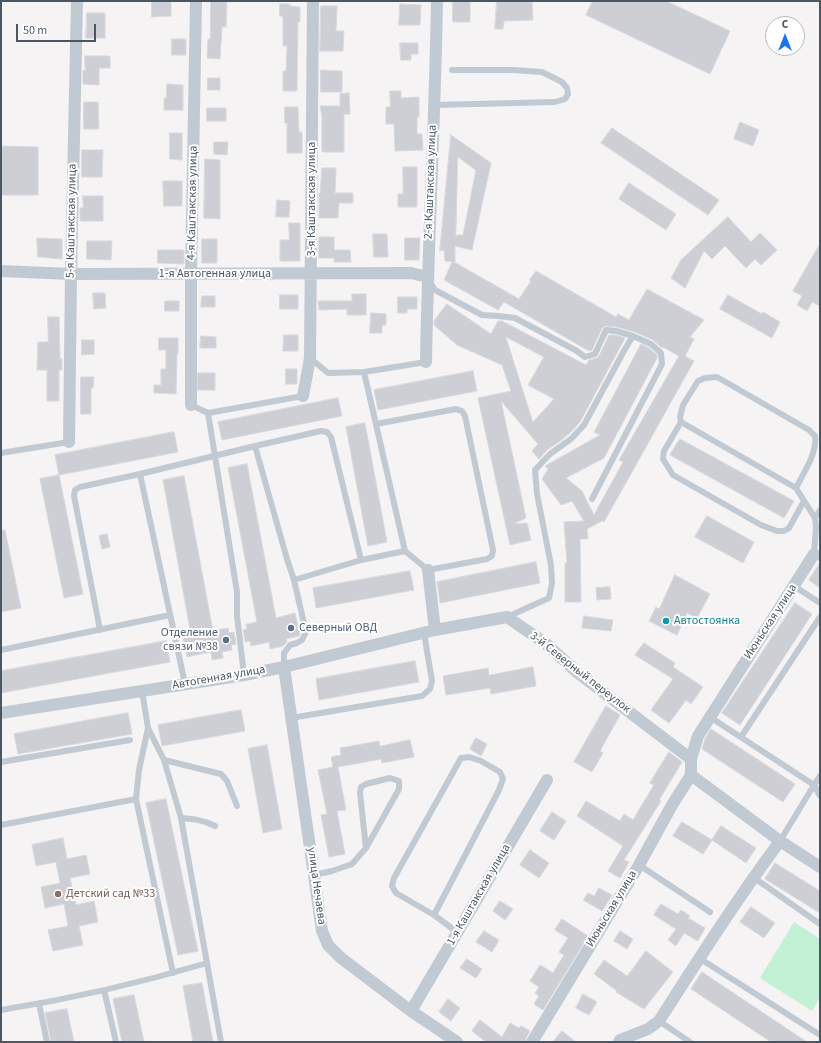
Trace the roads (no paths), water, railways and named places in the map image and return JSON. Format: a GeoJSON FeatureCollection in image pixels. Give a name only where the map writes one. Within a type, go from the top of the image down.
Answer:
{"type":"FeatureCollection","features":[{"type":"Feature","properties":{"kind":"street","name":"5-я Каштакская улица"},"geometry":{"type":"LineString","coordinates":[[70,442],[71,274],[77,1]]}},
{"type":"Feature","properties":{"kind":"street","name":"4-я Каштакская улица"},"geometry":{"type":"LineString","coordinates":[[191,405],[191,274],[196,1]]}},
{"type":"Feature","properties":{"kind":"street","name":"3-я Каштакская улица"},"geometry":{"type":"LineString","coordinates":[[303,396],[310,358],[312,274],[313,1]]}},
{"type":"Feature","properties":{"kind":"street","name":"2-я Каштакская улица"},"geometry":{"type":"LineString","coordinates":[[426,362],[437,1]]}},
{"type":"Feature","properties":{"kind":"street","name":"1-я Автогенная улица"},"geometry":{"type":"LineString","coordinates":[[1,271],[71,274],[411,273],[428,277]]}},
{"type":"Feature","properties":{"kind":"street","name":"Июньская улица"},"geometry":{"type":"LineString","coordinates":[[532,1042],[639,865],[672,805],[691,775],[691,759],[698,736],[794,586],[817,556]]}},
{"type":"Feature","properties":{"kind":"street"},"geometry":{"type":"LineString","coordinates":[[428,570],[430,631]]}},
{"type":"Feature","properties":{"kind":"street","name":"Автогенная улица"},"geometry":{"type":"LineString","coordinates":[[1,713],[244,675],[430,631],[507,617]]}},
{"type":"Feature","properties":{"kind":"street","name":"3-й Северный переулок"},"geometry":{"type":"LineString","coordinates":[[507,617],[545,643],[578,673],[691,759]]}},
{"type":"Feature","properties":{"kind":"street","name":"улица Нечаева"},"geometry":{"type":"LineString","coordinates":[[284,666],[322,931],[328,945],[340,958],[411,1011],[458,1042]]}},
{"type":"Feature","properties":{"kind":"street"},"geometry":{"type":"LineString","coordinates":[[691,775],[780,841],[820,867]]}},
{"type":"Feature","properties":{"kind":"street","name":"1-я Каштакская улица"},"geometry":{"type":"LineString","coordinates":[[411,1011],[547,780]]}},
{"type":"Feature","properties":{"kind":"street"},"geometry":{"type":"LineString","coordinates":[[619,1042],[620,1040],[648,1029],[659,1021],[753,877],[780,841]]}},
{"type":"Feature","properties":{"kind":"lane"},"geometry":{"type":"LineString","coordinates":[[434,105],[555,102],[565,99],[568,94],[567,88],[562,82],[542,72],[513,70],[452,70]]}},
{"type":"Feature","properties":{"kind":"lane"},"geometry":{"type":"LineString","coordinates":[[428,277],[435,290],[482,315],[515,318],[577,351],[585,357],[595,354],[606,330],[633,336],[651,344],[661,353],[662,364],[592,499]]}},
{"type":"Feature","properties":{"kind":"lane"},"geometry":{"type":"LineString","coordinates":[[507,617],[549,598],[552,583],[551,565],[537,494],[535,470],[550,454],[571,439],[584,425],[633,336]]}},
{"type":"Feature","properties":{"kind":"lane"},"geometry":{"type":"LineString","coordinates":[[310,358],[328,373],[364,372],[426,362]]}},
{"type":"Feature","properties":{"kind":"lane"},"geometry":{"type":"LineString","coordinates":[[364,372],[405,551],[428,570],[487,559],[492,556],[493,550],[465,416],[462,411],[456,409],[376,424]]}},
{"type":"Feature","properties":{"kind":"lane"},"geometry":{"type":"LineString","coordinates":[[796,488],[811,458],[816,443],[815,436],[809,430],[717,377],[705,378],[698,381],[682,405],[680,417],[681,422],[664,451],[663,459],[673,475],[761,525],[777,531],[784,531],[789,528],[804,501]]}},
{"type":"Feature","properties":{"kind":"lane"},"geometry":{"type":"LineString","coordinates":[[191,405],[208,413],[303,396]]}},
{"type":"Feature","properties":{"kind":"lane"},"geometry":{"type":"LineString","coordinates":[[208,413],[237,592],[237,616],[244,675]]}},
{"type":"Feature","properties":{"kind":"lane"},"geometry":{"type":"LineString","coordinates":[[681,422],[796,488],[815,518],[817,556]]}},
{"type":"Feature","properties":{"kind":"lane"},"geometry":{"type":"LineString","coordinates":[[100,630],[74,493],[80,487],[321,431],[327,432],[331,437],[361,560]]}},
{"type":"Feature","properties":{"kind":"lane"},"geometry":{"type":"LineString","coordinates":[[1,453],[70,442]]}},
{"type":"Feature","properties":{"kind":"lane"},"geometry":{"type":"LineString","coordinates":[[255,446],[294,580],[306,632],[302,640],[290,645],[284,653],[284,666]]}},
{"type":"Feature","properties":{"kind":"lane"},"geometry":{"type":"LineString","coordinates":[[140,474],[185,684]]}},
{"type":"Feature","properties":{"kind":"lane"},"geometry":{"type":"LineString","coordinates":[[815,518],[820,510]]}},
{"type":"Feature","properties":{"kind":"lane"},"geometry":{"type":"LineString","coordinates":[[294,580],[361,560],[405,551]]}},
{"type":"Feature","properties":{"kind":"lane"},"geometry":{"type":"LineString","coordinates":[[794,586],[820,603]]}},
{"type":"Feature","properties":{"kind":"lane"},"geometry":{"type":"LineString","coordinates":[[1,650],[170,614]]}},
{"type":"Feature","properties":{"kind":"lane"},"geometry":{"type":"LineString","coordinates":[[741,737],[820,617]]}},
{"type":"Feature","properties":{"kind":"lane"},"geometry":{"type":"LineString","coordinates":[[291,718],[422,696],[430,689],[432,680],[430,631]]}},
{"type":"Feature","properties":{"kind":"lane"},"geometry":{"type":"LineString","coordinates":[[142,691],[148,728],[164,760],[181,818],[221,1042]]}},
{"type":"Feature","properties":{"kind":"lane"},"geometry":{"type":"LineString","coordinates":[[710,717],[814,785],[820,796]]}},
{"type":"Feature","properties":{"kind":"lane"},"geometry":{"type":"LineString","coordinates":[[148,728],[139,770],[136,799],[173,973]]}},
{"type":"Feature","properties":{"kind":"lane"},"geometry":{"type":"LineString","coordinates":[[1,762],[130,740]]}},
{"type":"Feature","properties":{"kind":"lane"},"geometry":{"type":"LineString","coordinates":[[434,915],[503,780],[500,772],[469,757],[461,758],[394,878],[392,886],[396,893],[434,915],[457,932]]}},
{"type":"Feature","properties":{"kind":"lane"},"geometry":{"type":"LineString","coordinates":[[164,760],[221,774],[226,780],[238,806]]}},
{"type":"Feature","properties":{"kind":"lane"},"geometry":{"type":"LineString","coordinates":[[780,841],[820,776]]}},
{"type":"Feature","properties":{"kind":"lane"},"geometry":{"type":"LineString","coordinates":[[314,874],[332,871],[352,864],[366,848],[399,789],[399,780],[390,778],[366,784],[361,787],[360,793],[366,848]]}},
{"type":"Feature","properties":{"kind":"lane"},"geometry":{"type":"LineString","coordinates":[[1,825],[136,799]]}},
{"type":"Feature","properties":{"kind":"lane"},"geometry":{"type":"LineString","coordinates":[[181,818],[197,819],[215,826]]}},
{"type":"Feature","properties":{"kind":"lane"},"geometry":{"type":"LineString","coordinates":[[639,865],[710,912]]}},
{"type":"Feature","properties":{"kind":"lane"},"geometry":{"type":"LineString","coordinates":[[753,877],[820,924]]}},
{"type":"Feature","properties":{"kind":"lane"},"geometry":{"type":"LineString","coordinates":[[699,958],[820,1036]]}},
{"type":"Feature","properties":{"kind":"lane"},"geometry":{"type":"LineString","coordinates":[[1,1010],[104,990],[207,963]]}},
{"type":"Feature","properties":{"kind":"lane"},"geometry":{"type":"LineString","coordinates":[[104,990],[116,1042]]}},
{"type":"Feature","properties":{"kind":"lane"},"geometry":{"type":"LineString","coordinates":[[38,1004],[47,1042]]}},
{"type":"Feature","properties":{"kind":"lane"},"geometry":{"type":"LineString","coordinates":[[659,1021],[690,1042]]}},
{"type":"Feature","properties":{"kind":"place","name":"Автостоянка"},"geometry":{"type":"Point","coordinates":[666,621]}},
{"type":"Feature","properties":{"kind":"place","name":"Северный ОВД"},"geometry":{"type":"Point","coordinates":[291,628]}},
{"type":"Feature","properties":{"kind":"place","name":"Отделение связи №38"},"geometry":{"type":"Point","coordinates":[226,640]}},
{"type":"Feature","properties":{"kind":"place","name":"Детский сад №33"},"geometry":{"type":"Point","coordinates":[58,894]}}]}
